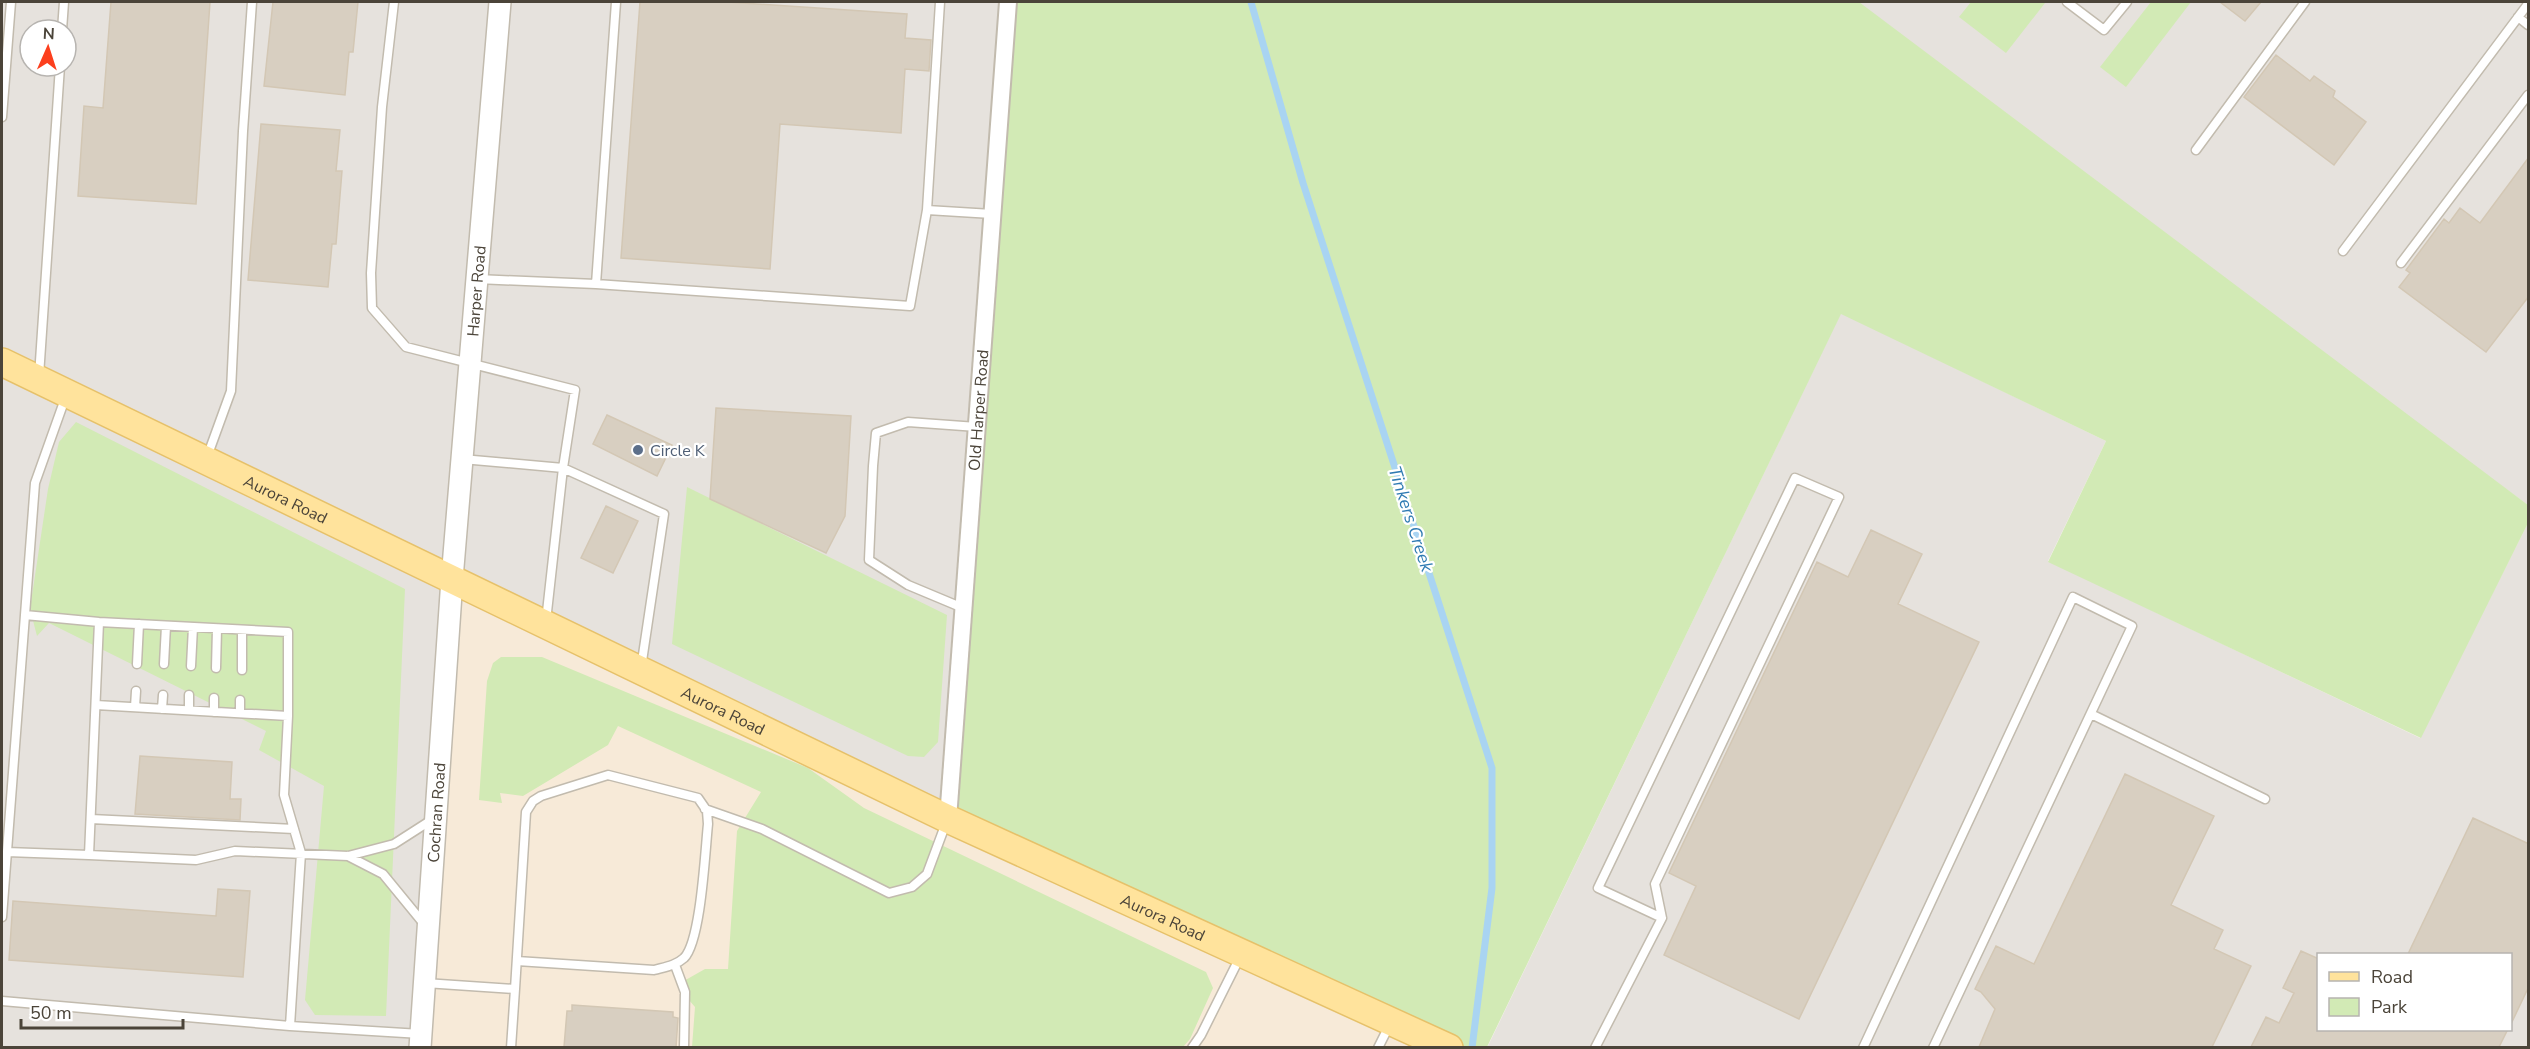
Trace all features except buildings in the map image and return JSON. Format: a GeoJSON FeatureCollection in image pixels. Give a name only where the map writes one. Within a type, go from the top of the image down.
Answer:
{"type":"FeatureCollection","features":[{"type":"Feature","properties":{"kind":"main road","name":"Aurora Road"},"geometry":{"type":"LineString","coordinates":[[2,362],[948,819],[1390,1023],[1442,1044]]}},
{"type":"Feature","properties":{"kind":"street","name":"Harper Road"},"geometry":{"type":"LineString","coordinates":[[452,579],[475,279],[500,2]]}},
{"type":"Feature","properties":{"kind":"street","name":"Old Harper Road"},"geometry":{"type":"LineString","coordinates":[[948,819],[1008,2]]}},
{"type":"Feature","properties":{"kind":"street","name":"Cochran Road"},"geometry":{"type":"LineString","coordinates":[[421,1041],[452,579]]}},
{"type":"Feature","properties":{"kind":"lane"},"geometry":{"type":"LineString","coordinates":[[2,117],[11,2]]}},
{"type":"Feature","properties":{"kind":"lane"},"geometry":{"type":"LineString","coordinates":[[63,18],[64,2]]}},
{"type":"Feature","properties":{"kind":"lane"},"geometry":{"type":"LineString","coordinates":[[206,461],[231,391],[241,165],[252,2]]}},
{"type":"Feature","properties":{"kind":"lane"},"geometry":{"type":"LineString","coordinates":[[394,2],[382,107],[371,273],[372,309],[406,347],[469,361],[575,390],[563,468],[545,625]]}},
{"type":"Feature","properties":{"kind":"lane"},"geometry":{"type":"LineString","coordinates":[[596,284],[616,2]]}},
{"type":"Feature","properties":{"kind":"lane"},"geometry":{"type":"LineString","coordinates":[[475,279],[596,284],[910,306],[927,210],[940,2]]}},
{"type":"Feature","properties":{"kind":"lane"},"geometry":{"type":"LineString","coordinates":[[2067,2],[2104,30],[2127,2]]}},
{"type":"Feature","properties":{"kind":"lane"},"geometry":{"type":"LineString","coordinates":[[2196,150],[2305,2]]}},
{"type":"Feature","properties":{"kind":"lane"},"geometry":{"type":"LineString","coordinates":[[2343,251],[2529,4]]}},
{"type":"Feature","properties":{"kind":"lane"},"geometry":{"type":"LineString","coordinates":[[2518,17],[2529,25]]}},
{"type":"Feature","properties":{"kind":"lane"},"geometry":{"type":"LineString","coordinates":[[39,380],[59,78]]}},
{"type":"Feature","properties":{"kind":"lane"},"geometry":{"type":"LineString","coordinates":[[2401,263],[2529,95]]}},
{"type":"Feature","properties":{"kind":"lane"},"geometry":{"type":"LineString","coordinates":[[927,210],[993,214]]}},
{"type":"Feature","properties":{"kind":"lane"},"geometry":{"type":"LineString","coordinates":[[2,917],[35,483],[67,393]]}},
{"type":"Feature","properties":{"kind":"lane"},"geometry":{"type":"LineString","coordinates":[[963,608],[908,585],[869,560],[873,466],[876,433],[908,422],[977,428]]}},
{"type":"Feature","properties":{"kind":"lane"},"geometry":{"type":"LineString","coordinates":[[461,459],[563,468],[664,514],[641,670]]}},
{"type":"Feature","properties":{"kind":"lane"},"geometry":{"type":"LineString","coordinates":[[1595,1047],[1662,918],[1655,884],[1839,497],[1795,477],[1598,888],[1662,918]]}},
{"type":"Feature","properties":{"kind":"lane"},"geometry":{"type":"LineString","coordinates":[[1863,1047],[2073,597],[2132,626],[1933,1047]]}},
{"type":"Feature","properties":{"kind":"lane"},"geometry":{"type":"LineString","coordinates":[[25,615],[99,622],[288,632],[288,716],[284,795],[302,854],[290,1026]]}},
{"type":"Feature","properties":{"kind":"lane"},"geometry":{"type":"LineString","coordinates":[[89,855],[99,622]]}},
{"type":"Feature","properties":{"kind":"lane"},"geometry":{"type":"LineString","coordinates":[[137,664],[139,624]]}},
{"type":"Feature","properties":{"kind":"lane"},"geometry":{"type":"LineString","coordinates":[[164,664],[166,626]]}},
{"type":"Feature","properties":{"kind":"lane"},"geometry":{"type":"LineString","coordinates":[[191,666],[193,627]]}},
{"type":"Feature","properties":{"kind":"lane"},"geometry":{"type":"LineString","coordinates":[[216,668],[217,628]]}},
{"type":"Feature","properties":{"kind":"lane"},"geometry":{"type":"LineString","coordinates":[[242,630],[242,670]]}},
{"type":"Feature","properties":{"kind":"lane"},"geometry":{"type":"LineString","coordinates":[[135,707],[136,692]]}},
{"type":"Feature","properties":{"kind":"lane"},"geometry":{"type":"LineString","coordinates":[[162,709],[163,695]]}},
{"type":"Feature","properties":{"kind":"lane"},"geometry":{"type":"LineString","coordinates":[[189,695],[189,710]]}},
{"type":"Feature","properties":{"kind":"lane"},"geometry":{"type":"LineString","coordinates":[[214,698],[214,712]]}},
{"type":"Feature","properties":{"kind":"lane"},"geometry":{"type":"LineString","coordinates":[[240,700],[240,713]]}},
{"type":"Feature","properties":{"kind":"lane"},"geometry":{"type":"LineString","coordinates":[[96,705],[288,716]]}},
{"type":"Feature","properties":{"kind":"lane"},"geometry":{"type":"LineString","coordinates":[[2091,714],[2265,799]]}},
{"type":"Feature","properties":{"kind":"lane"},"geometry":{"type":"LineString","coordinates":[[511,1047],[526,812],[533,801],[541,796],[608,775],[698,798],[705,808],[708,825],[696,934],[686,956],[675,965],[654,970],[517,961]]}},
{"type":"Feature","properties":{"kind":"lane"},"geometry":{"type":"LineString","coordinates":[[705,808],[762,829],[889,892],[912,886],[927,874],[948,819]]}},
{"type":"Feature","properties":{"kind":"lane"},"geometry":{"type":"LineString","coordinates":[[7,852],[196,860],[235,851],[348,855],[394,844],[436,817]]}},
{"type":"Feature","properties":{"kind":"lane"},"geometry":{"type":"LineString","coordinates":[[91,819],[294,829]]}},
{"type":"Feature","properties":{"kind":"lane"},"geometry":{"type":"LineString","coordinates":[[348,855],[383,874],[428,929]]}},
{"type":"Feature","properties":{"kind":"lane"},"geometry":{"type":"LineString","coordinates":[[1192,1047],[1202,1035],[1241,954]]}},
{"type":"Feature","properties":{"kind":"lane"},"geometry":{"type":"LineString","coordinates":[[675,965],[685,992],[684,1047]]}},
{"type":"Feature","properties":{"kind":"lane"},"geometry":{"type":"LineString","coordinates":[[425,983],[515,989]]}},
{"type":"Feature","properties":{"kind":"lane"},"geometry":{"type":"LineString","coordinates":[[2,1001],[290,1026],[421,1041]]}},
{"type":"Feature","properties":{"kind":"lane"},"geometry":{"type":"LineString","coordinates":[[1378,1047],[1390,1023]]}},
{"type":"Feature","properties":{"kind":"shaded area"},"geometry":{"type":"Polygon","coordinates":[[[2,2],[1008,2],[948,819],[452,580],[420,1047],[2,1047],[2,2]]]}},
{"type":"Feature","properties":{"kind":"shaded area"},"geometry":{"type":"Polygon","coordinates":[[[1835,2],[2528,2],[2528,505],[1835,2]]]}},
{"type":"Feature","properties":{"kind":"shaded area"},"geometry":{"type":"Polygon","coordinates":[[[1841,313],[2106,441],[2048,561],[2420,738],[2528,523],[2528,1047],[1487,1048],[1841,313]]]}},
{"type":"Feature","properties":{"kind":"shaded area"},"geometry":{"type":"Polygon","coordinates":[[[452,579],[1429,1048],[420,1048],[452,579]]]}},
{"type":"Feature","properties":{"kind":"green space"},"geometry":{"type":"Polygon","coordinates":[[[1008,2],[1859,2],[2528,505],[2528,523],[2421,738],[2048,562],[2106,441],[1841,314],[1487,1047],[1449,1047],[948,819],[1008,2]]]}},
{"type":"Feature","properties":{"kind":"green space"},"geometry":{"type":"Polygon","coordinates":[[[1971,2],[2045,3],[2006,53],[1959,17],[1971,2]]]}},
{"type":"Feature","properties":{"kind":"green space"},"geometry":{"type":"Polygon","coordinates":[[[2151,2],[2191,2],[2126,87],[2100,67],[2151,2]]]}},
{"type":"Feature","properties":{"kind":"green space"},"geometry":{"type":"Polygon","coordinates":[[[76,422],[405,589],[386,1016],[315,1015],[305,1000],[324,786],[259,750],[266,731],[49,623],[37,636],[30,609],[48,489],[59,442],[76,422]]]}},
{"type":"Feature","properties":{"kind":"green space"},"geometry":{"type":"Polygon","coordinates":[[[687,487],[947,615],[938,742],[924,757],[908,756],[672,644],[687,487]]]}},
{"type":"Feature","properties":{"kind":"green space"},"geometry":{"type":"Polygon","coordinates":[[[501,657],[542,657],[808,768],[864,808],[1206,972],[1213,988],[1190,1039],[1183,1047],[692,1047],[695,1007],[682,992],[682,982],[705,969],[728,969],[737,831],[761,792],[618,726],[608,745],[523,796],[500,793],[502,803],[479,800],[487,681],[493,663],[501,657]]]}},
{"type":"Feature","properties":{"kind":"waterway","name":"Tinkers Creek"},"geometry":{"type":"LineString","coordinates":[[1251,2],[1303,183],[1492,768],[1492,888],[1472,1048]]}},
{"type":"Feature","properties":{"kind":"place","name":"Circle K"},"geometry":{"type":"Point","coordinates":[638,450]}}]}
